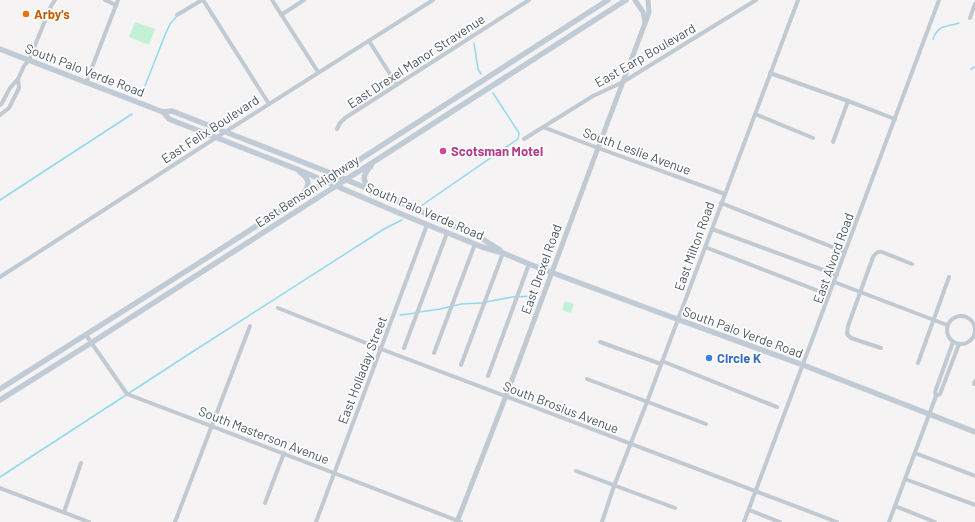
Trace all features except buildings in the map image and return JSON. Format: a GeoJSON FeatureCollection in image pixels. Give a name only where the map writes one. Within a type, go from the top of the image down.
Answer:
{"type":"FeatureCollection","features":[{"type":"Feature","properties":{"kind":"main road","name":"East Benson Highway"},"geometry":{"type":"LineString","coordinates":[[0,389],[298,200],[608,0]]}},
{"type":"Feature","properties":{"kind":"main road","name":"East Benson Highway"},"geometry":{"type":"LineString","coordinates":[[0,400],[197,276],[626,0]]}},
{"type":"Feature","properties":{"kind":"main road","name":"South Palo Verde Road"},"geometry":{"type":"LineString","coordinates":[[0,49],[163,112],[172,111],[345,180],[416,209],[484,240],[503,252],[530,264],[975,432]]}},
{"type":"Feature","properties":{"kind":"main road","name":"South Palo Verde Road"},"geometry":{"type":"LineString","coordinates":[[163,112],[169,119],[293,167],[482,247],[503,252]]}},
{"type":"Feature","properties":{"kind":"main road"},"geometry":{"type":"LineString","coordinates":[[374,192],[364,180],[364,175],[366,171],[380,158]]}},
{"type":"Feature","properties":{"kind":"main road"},"geometry":{"type":"LineString","coordinates":[[293,167],[306,177],[308,183],[305,192],[298,200]]}},
{"type":"Feature","properties":{"kind":"main road"},"geometry":{"type":"LineString","coordinates":[[191,268],[197,276]]}},
{"type":"Feature","properties":{"kind":"street"},"geometry":{"type":"LineString","coordinates":[[0,105],[29,60],[51,6],[55,0]]}},
{"type":"Feature","properties":{"kind":"street"},"geometry":{"type":"LineString","coordinates":[[86,82],[117,2],[105,0]]}},
{"type":"Feature","properties":{"kind":"street"},"geometry":{"type":"LineString","coordinates":[[178,15],[203,0],[269,104]]}},
{"type":"Feature","properties":{"kind":"street"},"geometry":{"type":"LineString","coordinates":[[272,0],[318,72]]}},
{"type":"Feature","properties":{"kind":"street"},"geometry":{"type":"LineString","coordinates":[[281,15],[304,0]]}},
{"type":"Feature","properties":{"kind":"street","name":"East Felix Boulevard"},"geometry":{"type":"LineString","coordinates":[[0,277],[216,137],[433,0]]}},
{"type":"Feature","properties":{"kind":"street","name":"East Drexel Manor Stravenue"},"geometry":{"type":"LineString","coordinates":[[337,129],[345,118],[529,0]]}},
{"type":"Feature","properties":{"kind":"street"},"geometry":{"type":"LineString","coordinates":[[635,0],[643,12],[645,25]]}},
{"type":"Feature","properties":{"kind":"street","name":"East Drexel Road"},"geometry":{"type":"LineString","coordinates":[[458,522],[645,25],[648,15],[648,0]]}},
{"type":"Feature","properties":{"kind":"street","name":"East Earp Boulevard"},"geometry":{"type":"LineString","coordinates":[[524,140],[593,96],[623,82],[756,0]]}},
{"type":"Feature","properties":{"kind":"street","name":"East Milton Road"},"geometry":{"type":"LineString","coordinates":[[602,522],[614,486],[798,0]]}},
{"type":"Feature","properties":{"kind":"street","name":"East Alvord Road"},"geometry":{"type":"LineString","coordinates":[[744,522],[939,0]]}},
{"type":"Feature","properties":{"kind":"street"},"geometry":{"type":"LineString","coordinates":[[970,18],[975,4]]}},
{"type":"Feature","properties":{"kind":"street"},"geometry":{"type":"LineString","coordinates":[[369,41],[397,85]]}},
{"type":"Feature","properties":{"kind":"street"},"geometry":{"type":"LineString","coordinates":[[770,73],[848,100],[895,119]]}},
{"type":"Feature","properties":{"kind":"street"},"geometry":{"type":"LineString","coordinates":[[0,115],[9,108],[19,88],[18,79]]}},
{"type":"Feature","properties":{"kind":"street"},"geometry":{"type":"LineString","coordinates":[[833,142],[848,100]]}},
{"type":"Feature","properties":{"kind":"street"},"geometry":{"type":"LineString","coordinates":[[755,114],[813,138]]}},
{"type":"Feature","properties":{"kind":"street","name":"South Leslie Avenue"},"geometry":{"type":"LineString","coordinates":[[543,127],[724,194]]}},
{"type":"Feature","properties":{"kind":"street"},"geometry":{"type":"LineString","coordinates":[[721,203],[846,252]]}},
{"type":"Feature","properties":{"kind":"street","name":"East Holladay Street"},"geometry":{"type":"LineString","coordinates":[[316,522],[427,225]]}},
{"type":"Feature","properties":{"kind":"street"},"geometry":{"type":"LineString","coordinates":[[712,229],[837,275]]}},
{"type":"Feature","properties":{"kind":"street"},"geometry":{"type":"LineString","coordinates":[[404,348],[447,233]]}},
{"type":"Feature","properties":{"kind":"street"},"geometry":{"type":"LineString","coordinates":[[434,353],[475,244]]}},
{"type":"Feature","properties":{"kind":"street"},"geometry":{"type":"LineString","coordinates":[[705,247],[829,295]]}},
{"type":"Feature","properties":{"kind":"street"},"geometry":{"type":"LineString","coordinates":[[881,348],[845,335],[860,292],[876,250],[912,264]]}},
{"type":"Feature","properties":{"kind":"street"},"geometry":{"type":"LineString","coordinates":[[461,365],[503,252]]}},
{"type":"Feature","properties":{"kind":"street"},"geometry":{"type":"LineString","coordinates":[[488,376],[530,264]]}},
{"type":"Feature","properties":{"kind":"street"},"geometry":{"type":"LineString","coordinates":[[918,363],[949,277]]}},
{"type":"Feature","properties":{"kind":"street"},"geometry":{"type":"LineString","coordinates":[[834,282],[948,325]]}},
{"type":"Feature","properties":{"kind":"street","name":"South Brosius Avenue"},"geometry":{"type":"LineString","coordinates":[[278,308],[381,349],[837,522]]}},
{"type":"Feature","properties":{"kind":"street"},"geometry":{"type":"LineString","coordinates":[[957,317],[966,317],[972,323],[975,331],[974,336],[968,342],[959,344],[950,339],[946,330],[950,322],[957,317]]}},
{"type":"Feature","properties":{"kind":"street"},"geometry":{"type":"LineString","coordinates":[[175,522],[250,326]]}},
{"type":"Feature","properties":{"kind":"street","name":"South Masterson Avenue"},"geometry":{"type":"LineString","coordinates":[[86,335],[127,394],[284,453],[458,522]]}},
{"type":"Feature","properties":{"kind":"street"},"geometry":{"type":"LineString","coordinates":[[600,342],[662,362],[777,407]]}},
{"type":"Feature","properties":{"kind":"street"},"geometry":{"type":"LineString","coordinates":[[889,522],[936,396],[935,392],[953,342]]}},
{"type":"Feature","properties":{"kind":"street"},"geometry":{"type":"LineString","coordinates":[[936,396],[940,394],[959,344]]}},
{"type":"Feature","properties":{"kind":"street"},"geometry":{"type":"LineString","coordinates":[[587,380],[706,424]]}},
{"type":"Feature","properties":{"kind":"street"},"geometry":{"type":"LineString","coordinates":[[265,503],[284,453]]}},
{"type":"Feature","properties":{"kind":"street"},"geometry":{"type":"LineString","coordinates":[[915,453],[975,476]]}},
{"type":"Feature","properties":{"kind":"street"},"geometry":{"type":"LineString","coordinates":[[64,512],[81,463]]}},
{"type":"Feature","properties":{"kind":"street"},"geometry":{"type":"LineString","coordinates":[[576,471],[675,508]]}},
{"type":"Feature","properties":{"kind":"street"},"geometry":{"type":"LineString","coordinates":[[905,478],[975,505]]}},
{"type":"Feature","properties":{"kind":"street"},"geometry":{"type":"LineString","coordinates":[[0,488],[89,522]]}},
{"type":"Feature","properties":{"kind":"street"},"geometry":{"type":"LineString","coordinates":[[895,506],[935,522]]}},
{"type":"Feature","properties":{"kind":"street"},"geometry":{"type":"LineString","coordinates":[[749,510],[780,522]]}},
{"type":"Feature","properties":{"kind":"green space"},"geometry":{"type":"Polygon","coordinates":[[[135,22],[155,29],[149,45],[129,37],[135,22]]]}},
{"type":"Feature","properties":{"kind":"green space"},"geometry":{"type":"Polygon","coordinates":[[[565,301],[574,304],[571,313],[562,310],[565,301]]]}},
{"type":"Feature","properties":{"kind":"waterway"},"geometry":{"type":"LineString","coordinates":[[141,96],[165,35],[170,24],[176,17]]}},
{"type":"Feature","properties":{"kind":"waterway"},"geometry":{"type":"LineString","coordinates":[[933,39],[937,31],[940,29],[959,23]]}},
{"type":"Feature","properties":{"kind":"waterway"},"geometry":{"type":"LineString","coordinates":[[474,43],[478,69],[481,74]]}},
{"type":"Feature","properties":{"kind":"waterway"},"geometry":{"type":"LineString","coordinates":[[971,69],[975,67]]}},
{"type":"Feature","properties":{"kind":"waterway"},"geometry":{"type":"LineString","coordinates":[[418,208],[518,139],[519,133],[493,93]]}},
{"type":"Feature","properties":{"kind":"waterway"},"geometry":{"type":"LineString","coordinates":[[0,200],[132,114]]}},
{"type":"Feature","properties":{"kind":"waterway"},"geometry":{"type":"LineString","coordinates":[[0,477],[384,229],[402,220]]}},
{"type":"Feature","properties":{"kind":"waterway"},"geometry":{"type":"LineString","coordinates":[[486,302],[512,297],[536,296]]}},
{"type":"Feature","properties":{"kind":"waterway"},"geometry":{"type":"LineString","coordinates":[[419,312],[461,304],[482,303]]}},
{"type":"Feature","properties":{"kind":"waterway"},"geometry":{"type":"LineString","coordinates":[[400,315],[416,313]]}},
{"type":"Feature","properties":{"kind":"place","name":"Arby's"},"geometry":{"type":"Point","coordinates":[26,14]}},
{"type":"Feature","properties":{"kind":"place","name":"Scotsman Motel"},"geometry":{"type":"Point","coordinates":[443,151]}},
{"type":"Feature","properties":{"kind":"place","name":"Circle K"},"geometry":{"type":"Point","coordinates":[709,358]}}]}
